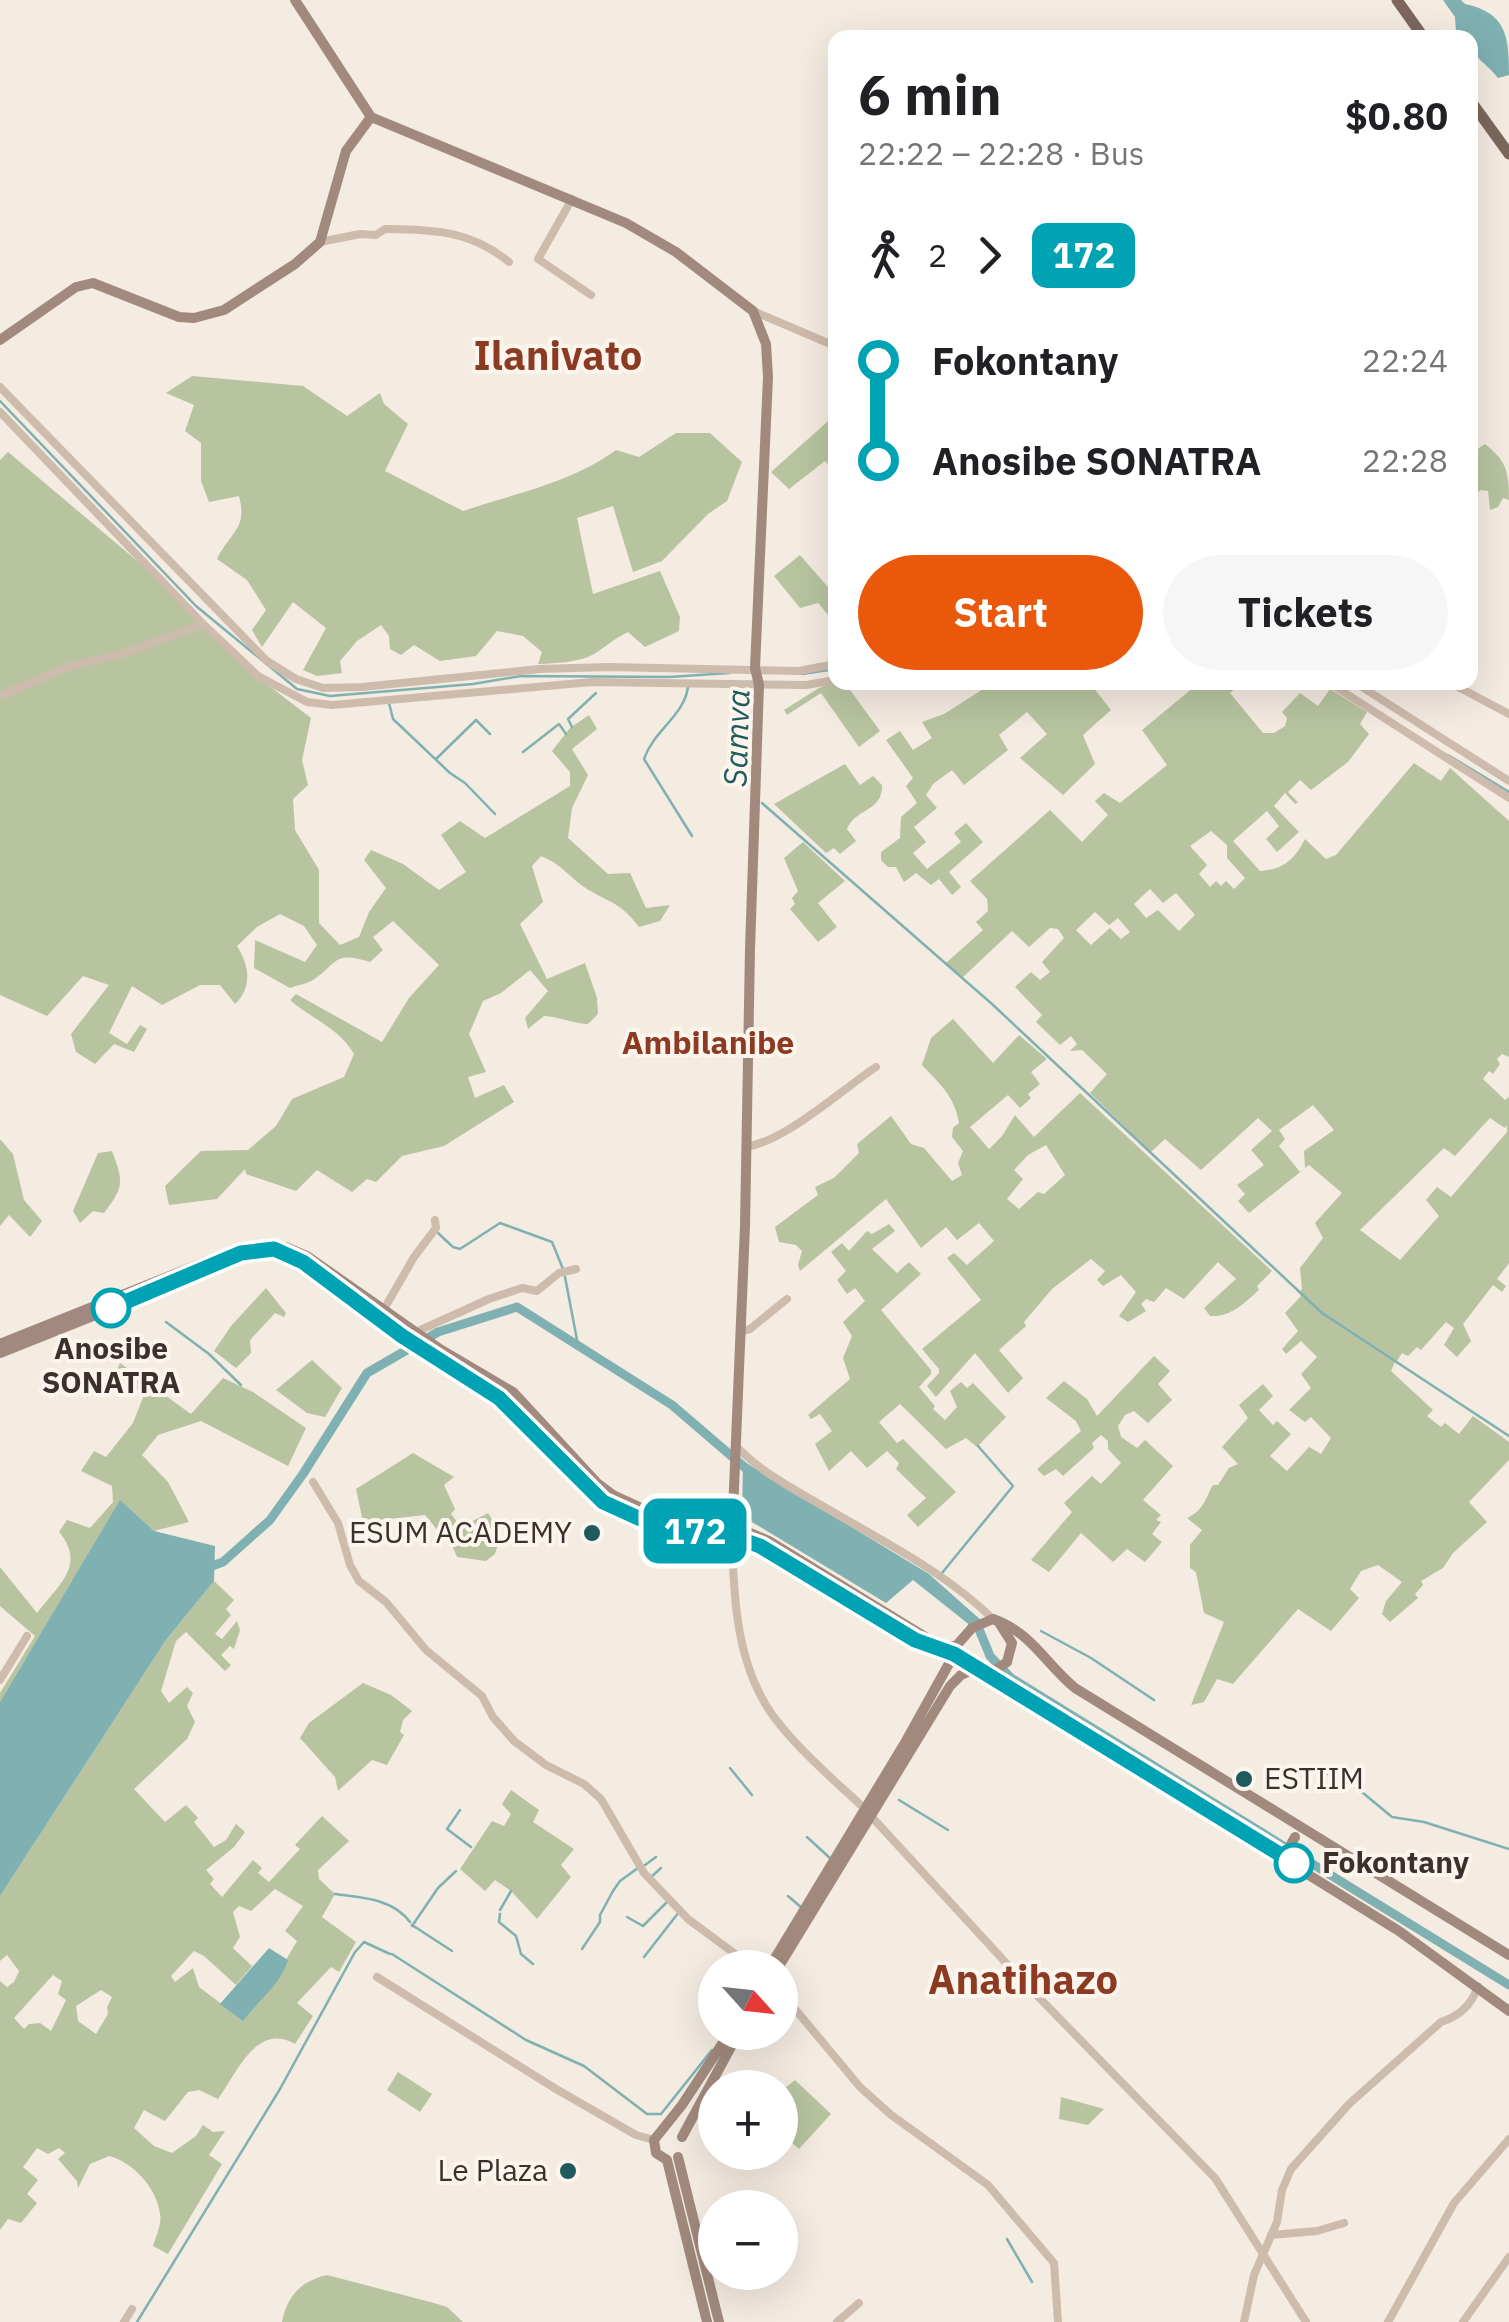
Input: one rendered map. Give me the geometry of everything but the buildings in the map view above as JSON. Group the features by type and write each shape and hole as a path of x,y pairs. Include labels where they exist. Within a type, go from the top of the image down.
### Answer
{"main road":[{"path":"1397,0 1418,30"},
{"path":"1478,111 1509,154"}],"street":[{"path":"295,0 371,116 626,223 676,252 753,311 828,343"},
{"path":"320,242 346,151 371,116"},
{"path":"572,199 538,259 590,294"},
{"path":"0,340 76,286 93,282 179,317 194,318 224,310 295,264 320,242 360,234 376,236 385,229 460,234 489,246 509,262"},
{"path":"753,311 766,344 768,377 754,668 760,685 738,1454 732,1531 737,1627 754,1684 778,1722 1215,2178 1306,2322"},
{"path":"0,387 267,661 296,680 323,688 362,687 540,669 799,671 828,665"},
{"path":"0,412 258,676 307,702 332,705 592,682 806,685 828,681"},
{"path":"0,696 70,666 125,653 204,624"},
{"path":"1340,690 1509,798"},
{"path":"1367,690 1509,780"},
{"path":"1464,690 1509,714"},
{"path":"746,1146 760,1144 782,1132 876,1067"},
{"path":"383,1311 436,1228 435,1220"},
{"path":"0,1344 240,1248 278,1244 307,1256 414,1335 422,1349 499,1398 603,1502 666,1527 732,1531 915,1640 954,1654 986,1676 1007,1662 1012,1644 995,1620"},
{"path":"0,1353 241,1253 274,1249 303,1262 414,1335 513,1392 613,1495 668,1517 770,1541 940,1646 956,1646 969,1630 995,1620 1025,1635 1075,1688 1509,1955"},
{"path":"414,1335 489,1299 522,1288 537,1290 569,1271"},
{"path":"742,1332 787,1300"},
{"path":"738,1454 901,1552 962,1593 996,1623 995,1620"},
{"path":"312,1482 338,1523 350,1565 359,1581 386,1602 426,1650 482,1696 493,1717 514,1741 602,1799 644,1874 688,1919 730,1950"},
{"path":"788,1950 969,1630"},
{"path":"0,1680 27,1636"},
{"path":"780,1950 950,1686 975,1669"},
{"path":"975,1669 1400,1931 1509,2010"},
{"path":"1279,1855 1295,1836 1292,1823"},
{"path":"376,1977 636,2135 676,2131 682,2136"},
{"path":"1244,2322 1250,2285 1276,2222 1282,2190 1300,2158 1349,2104 1441,2022 1455,2018 1474,2000 1478,1986"},
{"path":"798,2013 860,2087 894,2117 988,2184 1045,2250 1054,2262 1058,2322"},
{"path":"672,2158 656,2153 658,2135 717,2050"},
{"path":"672,2158 684,2148 682,2136 730,2050"},
{"path":"1388,2322 1454,2203 1509,2139"},
{"path":"672,2158 707,2322"},
{"path":"672,2158 719,2322"},
{"path":"1271,2235 1317,2231 1344,2223"},
{"path":"1463,2322 1509,2257"},
{"path":"837,2322 859,2303"},
{"path":"124,2322 132,2309"}],"green space":[{"path":"192,376 303,386 347,416 380,393 384,404 408,424 385,471 463,511 562,479 616,450 639,457 676,433 710,433 742,462 727,501 708,514 662,561 633,572 613,506 577,518 593,594 660,571 680,617 679,631 645,647 628,632 588,657 538,664 542,652 523,636 497,631 476,656 440,661 414,645 401,655 390,649 389,636 381,625 357,641 340,661 342,673 317,676 303,670 326,628 293,602 262,647 252,630 266,610 247,580 217,559 239,523 241,507 239,496 209,502 201,481 201,443 185,431 194,405 166,393"},
{"path":"828,421 828,464 825,461 789,489 771,472"},
{"path":"1485,444 1498,456 1508,482 1509,500 1503,498 1498,507 1490,510 1488,491 1478,492 1478,449"},
{"path":"8,452 142,565 242,665 311,718 302,760 308,785 293,799 295,830 319,870 319,923 340,945 359,937 369,912 386,888 364,860 371,850 403,864 439,890 466,872 441,835 460,821 485,838 570,786 570,772 552,751 570,728 589,715 597,729 572,749 588,775 572,808 568,838 608,874 630,873 646,908 670,905 660,921 639,927 621,908 587,889 548,859 541,856 532,866 543,902 520,924 547,979 585,963 598,1014 588,1024 544,1016 528,1029 525,1018 548,991 530,970 501,993 483,1001 469,1034 486,1072 468,1077 475,1098 504,1085 514,1102 444,1146 402,1156 376,1182 367,1179 352,1192 317,1170 296,1191 246,1174 245,1169 217,1199 169,1205 165,1186 201,1151 248,1150 276,1126 292,1099 344,1077 354,1054 333,1031 290,1000 296,994 382,1042 409,998 439,965 393,921 373,937 383,950 370,962 342,958 313,980 290,988 254,968 255,940 305,962 317,945 304,926 280,914 257,927 237,946 247,983 235,1004 220,985 200,985 162,1005 132,986 109,1033 127,1044 140,1025 147,1029 134,1052 114,1044 95,1064 76,1052 71,1034 109,985 83,976 47,1016 0,995 0,460"},
{"path":"800,555 828,587 828,615 818,603 800,608 774,576"},
{"path":"828,685 828,690 850,690 880,731 859,747 821,693 787,715 784,710"},
{"path":"982,690 1095,690 1111,710 1083,735 1095,764 1063,795 1020,758 1047,734 1027,712 999,735 1008,750 964,785 952,770 933,784 926,795 937,808 914,827 926,842 913,853 927,869 961,842 954,833 966,823 983,842 949,872 961,887 952,895 939,879 931,885 916,873 904,882 896,867 888,867 881,860 881,852 900,838 901,817 917,803 906,786 913,778 886,740 900,731 913,750 932,738 922,722 944,714"},
{"path":"1190,690 1234,690 1230,693 1263,733 1274,733 1285,726 1287,718 1282,712 1300,693 1318,706 1332,690 1367,712 1360,724 1369,734 1348,762 1311,790 1300,780 1288,792 1298,802 1295,804 1285,793 1274,806 1299,832 1277,852 1266,839 1279,826 1267,811 1233,841 1260,871 1287,862 1305,839 1326,859 1336,855 1414,763 1441,781 1450,768 1509,821 1509,1057 1502,1054 1493,1074 1489,1071 1483,1079 1505,1100 1509,1097 1509,1263 1497,1279 1506,1286 1502,1292 1493,1285 1463,1324 1471,1341 1457,1357 1444,1345 1454,1328 1446,1322 1421,1350 1417,1347 1408,1356 1402,1353 1397,1361 1378,1351 1395,1362 1391,1371 1433,1410 1427,1416 1441,1427 1445,1423 1459,1434 1473,1416 1509,1442 1509,1460 1469,1502 1487,1522 1453,1553 1443,1568 1421,1581 1423,1585 1415,1594 1418,1598 1390,1622 1382,1614 1386,1601 1402,1582 1378,1565 1361,1571 1350,1589 1359,1598 1331,1631 1298,1609 1233,1684 1217,1679 1204,1702 1191,1705 1224,1622 1204,1613 1196,1572 1190,1568 1190,1545 1202,1530 1187,1518 1201,1508 1213,1485 1218,1485 1229,1468 1238,1464 1222,1447 1248,1418 1239,1405 1263,1384 1273,1396 1259,1410 1273,1425 1277,1421 1291,1434 1270,1456 1287,1471 1309,1447 1321,1454 1331,1438 1311,1417 1305,1422 1289,1410 1311,1388 1301,1374 1317,1357 1301,1341 1286,1354 1282,1349 1298,1331 1285,1313 1301,1296 1300,1268 1323,1238 1315,1223 1342,1193 1309,1165 1249,1213 1238,1201 1245,1194 1237,1185 1264,1165 1251,1150 1272,1131 1258,1118 1201,1170 1165,1139 1151,1152 1090,1093 1107,1074 1082,1050 1070,1051 1077,1044 1071,1036 1060,1045 1036,1022 1042,1015 1015,987 1031,972 1040,980 1050,972 1042,962 1064,938 1058,929 1050,928 1029,947 1012,931 963,977 946,963 983,930 976,922 988,911 987,899 970,881 1050,810 1082,842 1108,815 1095,801 1104,793 1120,803 1167,765 1142,730","holes":["1211,831 1227,845 1227,858 1245,878 1234,889 1226,881 1221,886 1216,881 1210,887 1199,874 1207,865 1190,846","1150,889 1163,903 1176,893 1195,915 1179,931 1158,910 1146,918 1134,904","1095,912 1109,925 1118,918 1130,932 1121,939 1110,928 1091,945 1076,930","1313,1105 1334,1130 1304,1151 1305,1168 1300,1172 1279,1146 1285,1139 1279,1130","1490,1118 1505,1128 1507,1125 1507,1132 1451,1197 1437,1187 1426,1200 1439,1216 1400,1260 1360,1230 1444,1148 1455,1156"]},
{"path":"845,764 860,785 873,776 882,785 881,794 847,829 856,841 840,854 834,848 826,853 774,804"},
{"path":"803,842 845,881 818,903 837,927 818,942 790,909 798,891 784,858"},
{"path":"953,1019 993,1063 1019,1035 1047,1059 1031,1072 1040,1084 1020,1108 1008,1095 970,1127 989,1149 1015,1115 1034,1137 1080,1093 1272,1271 1257,1286 1259,1290 1231,1312 1210,1316 1204,1308 1236,1279 1218,1262 1184,1299 1166,1288 1154,1302 1146,1299 1141,1304 1146,1311 1128,1322 1119,1316 1136,1292 1121,1275 1103,1286 1097,1280 1105,1271 1091,1259 1052,1289 1024,1322 1026,1326 999,1350 1023,1378 1008,1393 975,1353 936,1397 927,1386 939,1369 922,1349 981,1300 947,1258 954,1253 967,1265 994,1241 979,1223 957,1240 946,1227 921,1248 886,1199 800,1271 802,1251 796,1245 779,1242 775,1227 818,1195 815,1187 834,1178 859,1153 857,1144 891,1116 911,1144 924,1148 952,1181 962,1175 958,1163 963,1151 952,1137 953,1128 959,1123 954,1106 922,1065 931,1038","holes":["1046,1145 1065,1175 1019,1209 1007,1199 1023,1179 1014,1170 1028,1155"]},
{"path":"0,1139 13,1154 24,1200 42,1221 30,1237 9,1215 0,1226"},
{"path":"112,1151 120,1177 116,1196 104,1213 93,1211 80,1223 73,1211 98,1153"},
{"path":"889,1224 895,1231 872,1249 897,1273 909,1262 921,1274 881,1310 931,1370 919,1387 945,1420 957,1407 950,1391 961,1382 967,1388 973,1383 1006,1417 977,1447 966,1438 946,1449 900,1404 879,1422 897,1443 903,1439 956,1492 918,1527 907,1515 926,1498 896,1469 899,1463 887,1451 867,1468 851,1451 829,1471 815,1444 832,1431 820,1414 811,1419 808,1415 850,1379 843,1358 852,1336 843,1322 865,1301 855,1288 847,1294 837,1280 846,1271 831,1252 842,1243 849,1251 867,1231 872,1234"},
{"path":"266,1288 286,1313 284,1317 275,1313 250,1340 251,1353 236,1368 214,1351"},
{"path":"1154,1356 1170,1371 1158,1384 1172,1400 1148,1423 1134,1411 1125,1415 1118,1426 1121,1437 1137,1448 1145,1440 1173,1466 1143,1500 1161,1515 1152,1534 1162,1542 1145,1562 1127,1549 1113,1562 1081,1533 1049,1572 1031,1560 1072,1512 1064,1503 1092,1476 1101,1484 1121,1463 1101,1435 1092,1443 1094,1448 1063,1476 1056,1469 1044,1476 1037,1469 1081,1431 1076,1421 1046,1398 1064,1381 1087,1399 1097,1416"},
{"path":"312,1360 342,1388 325,1417 307,1413 276,1390"},
{"path":"120,1363 191,1414 223,1378 253,1392 306,1428 288,1466 201,1421 158,1435 142,1455 168,1482 189,1522 154,1531 120,1501 0,1702 0,1693 35,1636 0,1606 0,1567 37,1613 61,1584 70,1565 67,1544 59,1532 67,1520 90,1528 113,1502 112,1486 81,1471 94,1451 106,1457 133,1423 144,1395 115,1374"},
{"path":"413,1453 454,1477 444,1485 455,1509 451,1514 461,1527 488,1513 501,1534 495,1554 486,1561 457,1557 449,1538 443,1537 425,1515 363,1522 356,1489"},
{"path":"214,1581 234,1600 226,1609 231,1615 215,1634 222,1639 237,1621 240,1630 234,1649 230,1646 221,1655 231,1665 225,1671 186,1632 176,1641 161,1691 169,1703 187,1687 193,1693 187,1706 195,1722 187,1739 134,1789 165,1822 186,1805 214,1847 226,1840 236,1824 245,1832 234,1847 206,1870 214,1879 210,1884 222,1897 253,1860 262,1868 258,1873 269,1882 300,1849 295,1845 322,1816 349,1841 318,1870 319,1879 335,1894 322,1917 356,1942 339,1972 331,1967 297,2003 313,2016 295,2044 270,2039 259,2044 241,2063 218,2099 199,2090 188,2092 165,2121 144,2110 134,2128 154,2146 172,2153 196,2136 203,2125 213,2132 225,2131 209,2155 222,2164 168,2254 153,2246 160,2222 158,2204 135,2170 109,2156 90,2164 78,2188 77,2181 58,2159 65,2153 59,2148 48,2154 37,2148 23,2167 38,2180 27,2194 37,2203 21,2223 8,2219 0,2230 0,1981 7,1987 19,1971 7,1955 0,1961 0,1896 166,1640","holes":["275,1889 303,1906 285,1931 297,1941 268,1991 243,2020 199,1987 193,1968 175,1982 171,1976 194,1951 236,1985 252,1966 233,1948 240,1937 233,1912 239,1906 251,1911","53,1975 62,1981 58,1994 66,2000 51,2031 40,2023 24,2029 14,2018","101,1990 112,1997 108,2014 96,2034 78,2021 76,2006"]},
{"path":"363,1683 391,1695 412,1711 403,1720 400,1732 404,1735 387,1765 372,1760 338,1791 335,1777 300,1738 309,1723"},
{"path":"511,1790 539,1810 533,1822 574,1849 561,1865 571,1877 537,1919 495,1880 485,1891 460,1869 492,1821 504,1826 511,1814 502,1804"},
{"path":"398,2072 432,2094 420,2112 387,2090"},
{"path":"798,2083 831,2114 798,2148"},
{"path":"1061,2097 1104,2109 1088,2125 1059,2119"},
{"path":"327,2275 447,2307 463,2322 282,2322 297,2291"}],"water":[{"path":"1443,0 1461,0 1497,20 1506,38 1509,75 1498,78 1478,57 1478,30 1456,30 1455,17"},
{"path":"743,1461 929,1574 983,1622 971,1626 913,1580 886,1603 742,1516"},
{"path":"120,1500 154,1531 215,1546 214,1581 166,1640 0,1896 0,1702"},
{"path":"269,1948 288,1960 285,1969 243,2021 220,2004"}],"waterway":[{"name":"Samva","path":"0,401 196,606 297,689 330,696 521,676 669,677 729,673"},
{"path":"802,674 828,670"},
{"path":"688,687 681,706 644,759 692,836"},
{"path":"572,727 568,719 596,693"},
{"path":"389,703 393,719 495,814"},
{"path":"436,759 476,720 490,734"},
{"path":"523,752 559,724 566,734"},
{"path":"1448,755 1509,792"},
{"path":"762,803 992,1004 1322,1313 1509,1436"},
{"path":"438,1233 460,1249 500,1223 552,1242 563,1269"},
{"path":"565,1277 578,1345"},
{"path":"207,1573 270,1520 367,1373 438,1332 517,1307 672,1405 749,1471"},
{"path":"166,1322 209,1354 241,1385"},
{"path":"942,1573 1013,1486 978,1446"},
{"path":"976,1622 990,1656 1011,1678 1509,1985"},
{"path":"1041,1631 1091,1658 1154,1700"},
{"path":"730,1768 752,1795"},
{"path":"1313,1768 1351,1783 1392,1817 1424,1822 1509,1849"},
{"path":"899,1800 948,1830"},
{"path":"460,1810 447,1829 471,1847"},
{"path":"807,1837 831,1859"},
{"path":"645,1865 656,1857"},
{"path":"582,1949 600,1922 613,1891 638,1868"},
{"path":"651,1877 661,1868"},
{"path":"412,1926 438,1888 456,1871"},
{"path":"500,1910 511,1891"},
{"path":"335,1894 385,1904 410,1922"},
{"path":"788,1896 802,1908"},
{"path":"627,1917 643,1926 668,1901"},
{"path":"644,1957 679,1912"},
{"path":"500,1914 499,1922 516,1936 521,1954 533,1964"},
{"path":"412,1925 452,1951"},
{"path":"137,2322 280,2089 355,1952 364,1942 390,1954"},
{"path":"392,1954 526,2040 584,2066 647,2114 661,2114 712,2050"},
{"path":"1007,2239 1032,2282"}],"bus line":[{"name":"172","path":"111,1308 241,1253 274,1249 303,1262 402,1336 499,1398 603,1502 666,1527 732,1536 760,1546 915,1640 954,1654 1294,1863"}],"place":[{"name":"Anosibe SONATRA","path":"111,1308"},
{"name":"ESUM ACADEMY","path":"592,1533"},
{"name":"ESTIIM","path":"1244,1779"},
{"name":"Fokontany","path":"1294,1863"},
{"name":"Le Plaza","path":"568,2171"}],"district":[{"name":"Ilanivato","path":"558,356"},
{"name":"Ambilanibe","path":"708,1043"},
{"name":"Anatihazo","path":"1023,1980"}]}
